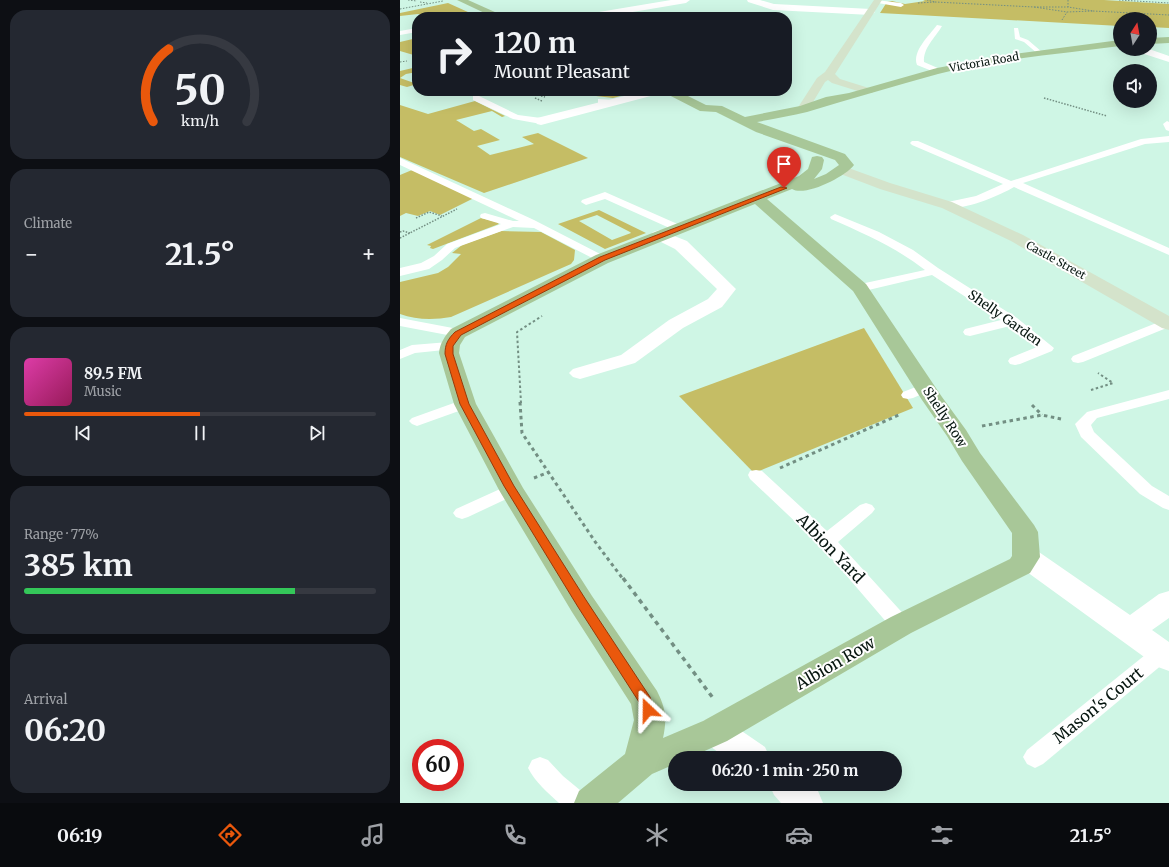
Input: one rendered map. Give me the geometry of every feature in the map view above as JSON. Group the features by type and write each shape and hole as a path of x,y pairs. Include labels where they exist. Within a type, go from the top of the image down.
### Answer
{"main road":[{"path":"461,0 489,12"},
{"path":"803,109 821,80 829,74 878,0"},
{"path":"1157,41 1169,40"},
{"name":"Victoria Road","path":"744,127 830,100 851,96 937,71 1040,53 1113,44"},
{"path":"829,74 836,81 868,91"},
{"path":"818,85 851,96"},
{"path":"679,96 704,108 718,110 758,137 816,160 841,163"},
{"name":"Victoria Road","path":"761,129 781,125 840,103 851,96"},
{"path":"704,108 702,113 729,126 761,129 841,163"},
{"path":"640,763 650,720 646,701 582,604 511,490 465,404 449,354 453,340 602,259 765,195 812,174 816,167 816,160"},
{"path":"765,195 816,183 841,163"},
{"name":"Castle Street","path":"841,163 911,194 943,204 1017,238 1168,323"},
{"name":"Shelly Row","path":"765,195 860,288 958,435 970,456 1025,532 1026,557"},
{"name":"Albion Row","path":"592,803 640,763 723,726 901,625 1020,566 1026,557"}],"street":[{"path":"619,12 686,0"},
{"path":"751,0 771,9 871,12"},
{"path":"771,9 781,0"},
{"path":"610,5 628,12"},
{"path":"1157,55 1169,59"},
{"path":"541,121 584,108 638,96"},
{"path":"580,373 628,358 676,324 715,303 727,289 668,232"},
{"path":"1026,557 1165,655"},
{"path":"1130,631 1169,602"},
{"path":"723,726 746,751"},
{"path":"793,791 805,803"}],"lane":[{"path":"878,0 901,5"},
{"path":"931,26 922,46 920,63 937,71"},
{"path":"922,46 930,40 939,26"},
{"path":"1016,29 1017,38 1026,41 1040,53"},
{"path":"400,33 412,31"},
{"path":"476,98 516,117 541,121"},
{"path":"600,101 615,102"},
{"path":"516,127 541,121"},
{"path":"943,204 970,202 999,192 1013,184 1144,141 1169,139"},
{"path":"915,144 1013,184 1169,252"},
{"path":"403,164 536,225 602,259"},
{"path":"586,202 606,195 668,232"},
{"path":"485,216 512,224 536,225"},
{"name":"Shelly Garden","path":"835,217 875,234 909,252 934,271 1012,321 1047,348 1015,361"},
{"path":"400,272 425,266 438,258 451,246 512,224"},
{"path":"860,288 934,271"},
{"path":"970,332 1012,321"},
{"path":"401,322 453,340"},
{"path":"1078,358 1168,323"},
{"path":"400,355 412,349 453,340"},
{"path":"908,395 930,394"},
{"path":"1169,394 1092,415 1083,424 1087,434 1146,490 1169,504"},
{"path":"417,421 465,404"},
{"name":"Albion Yard","path":"756,475 827,541 901,625"},
{"path":"462,513 511,490"},
{"path":"827,541 866,509"},
{"name":"Mason's Court","path":"1035,757 1165,655"},
{"path":"540,768 555,784 577,803"}],"path":[{"path":"408,0 425,4"},
{"path":"400,9 446,0"},
{"path":"1068,0 1068,6"},
{"path":"1119,0 1169,3"},
{"path":"420,2 438,2"},
{"path":"935,2 1034,7 1068,6 1093,11"},
{"path":"1034,7 1067,12 1093,11 1169,15"},
{"path":"1062,20 1067,12"},
{"path":"400,62 407,60"},
{"path":"1044,98 1107,116"},
{"path":"416,218 430,212 443,216 458,211"},
{"path":"400,238 435,221"},
{"path":"400,232 403,230 410,233"},
{"path":"543,315 517,332 522,433 596,543 723,726"},
{"path":"1078,358 1113,383 1091,390"},
{"path":"777,469 930,394"},
{"path":"1032,405 1042,415"},
{"path":"982,426 1042,415 1083,424"}],"shaded area":[{"path":"923,0 1104,0 1169,4 1169,28 1157,27 1157,12 1113,12 1113,26 880,13 887,2 892,1 905,4 925,1"},
{"path":"448,3 468,12 412,12 412,15 400,16 400,13"},
{"path":"412,39 412,55 400,51 400,42"},
{"path":"412,68 412,73 406,74 400,78 400,71"},
{"path":"400,78 412,82 412,86 407,87 400,85"},
{"path":"596,96 621,96 613,98"},
{"path":"475,101 505,116 502,117 492,111 456,120 474,131 481,129 500,140 477,146 490,155 534,144 522,137 538,133 588,158 484,193 400,157 400,105 428,114"},
{"path":"412,170 474,198 440,215 430,211 418,216 406,213 400,216 400,175"},
{"path":"599,210 646,233 605,249 558,224","holes":["597,215 631,233 612,240 579,221"]},
{"path":"481,218 497,222 499,224 433,249 430,248 431,246 427,245"},
{"path":"501,231 541,232 575,250 574,260 571,264 451,317 425,319 400,314 400,282 438,273 448,267 461,254 452,253 462,245"},
{"path":"864,328 913,408 754,473 679,396"}],"route":[{"path":"648,710 646,701 582,604 509,486 465,404 449,354 449,346 458,333 602,259 659,235 784,188"}]}
